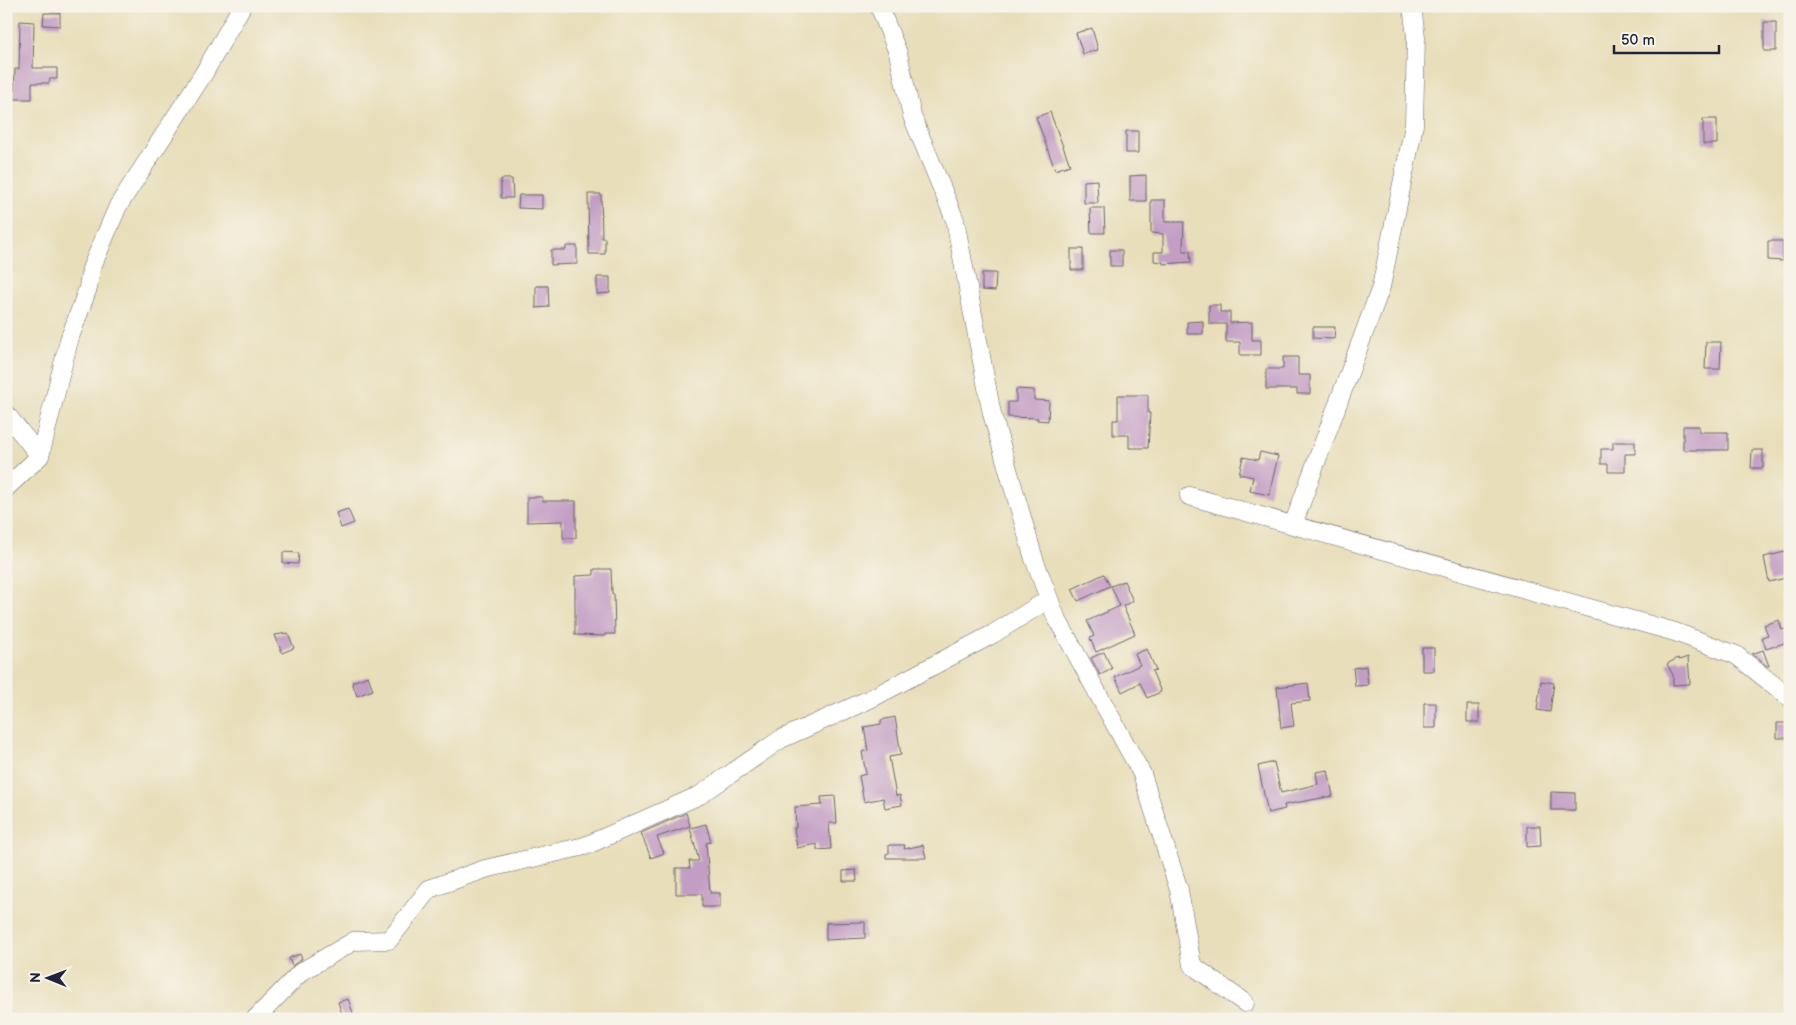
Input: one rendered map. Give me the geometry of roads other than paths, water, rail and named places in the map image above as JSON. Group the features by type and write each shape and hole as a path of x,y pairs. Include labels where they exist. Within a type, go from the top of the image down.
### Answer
{"street":[{"path":"6,488 40,456 70,340 88,288 91,269 118,206 204,73 242,6"},
{"path":"879,6 898,53 912,116 955,220 992,414 1034,559 1061,626 1142,774 1179,890 1192,965 1245,1003"},
{"path":"1292,525 1381,287 1414,125 1416,37 1412,6"},
{"path":"6,414 40,456"},
{"path":"1189,496 1675,632 1736,655 1790,698"},
{"path":"256,1019 301,972 324,958 354,941 389,940 428,890 486,869 585,846 700,795 781,739 870,698 993,634 1049,599"}]}
